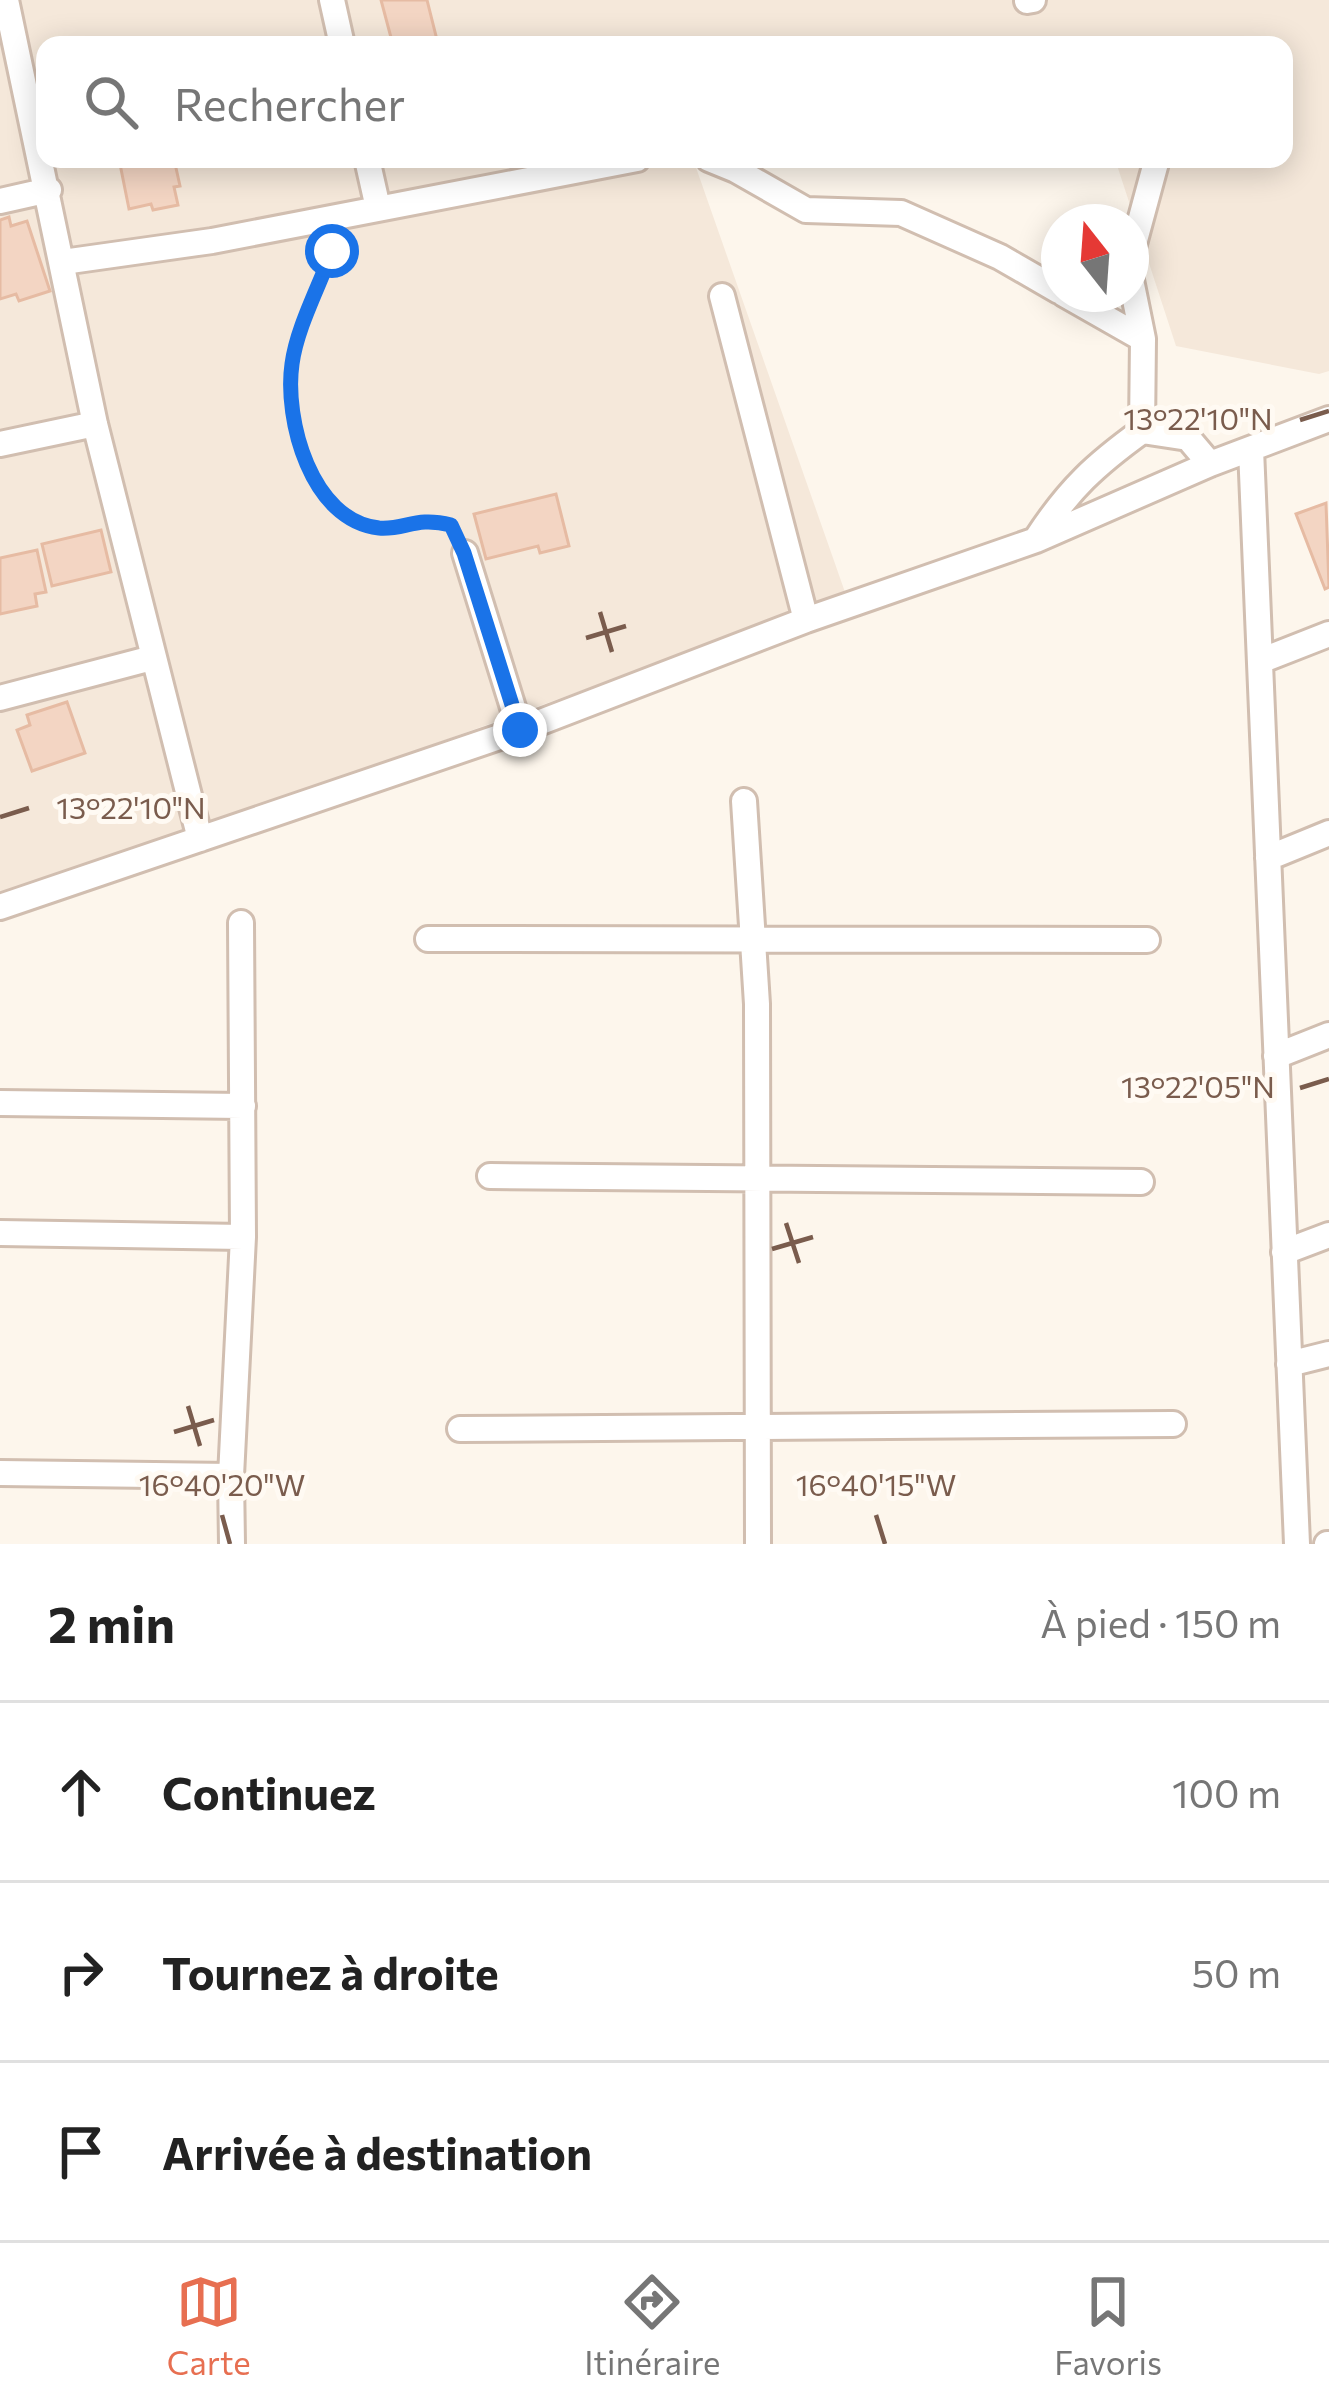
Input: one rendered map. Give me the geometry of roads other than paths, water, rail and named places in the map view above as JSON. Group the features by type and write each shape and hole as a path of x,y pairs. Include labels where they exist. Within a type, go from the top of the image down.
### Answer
{"street":[{"path":"6,0 36,133"},
{"path":"332,0 340,36"},
{"path":"44,168 95,424 200,838"},
{"path":"369,168 378,208"},
{"path":"63,262 212,241 589,168"},
{"path":"731,168 806,210 901,213 1041,280"},
{"path":"1145,204 1155,168"},
{"path":"0,201 49,190"},
{"path":"722,296 806,620"},
{"path":"1096,312 1143,339"},
{"path":"1138,312 1143,339 1142,431"},
{"path":"0,907 520,730 806,620 1036,540 1210,464 1329,419"},
{"path":"0,444 95,424"},
{"path":"1036,540 1064,496 1100,461 1142,431 1188,438 1210,464"},
{"path":"1251,449 1297,1544"},
{"path":"464,553 520,730"},
{"path":"1260,661 1329,634"},
{"path":"0,698 152,658"},
{"path":"744,801 757,1004 758,1544"},
{"path":"1268,858 1329,833"},
{"path":"232,1544 243,1237 242,923"},
{"path":"428,938 1147,940"},
{"path":"1276,1056 1329,1035"},
{"path":"0,1103 243,1106"},
{"path":"490,1175 1142,1182"},
{"path":"0,1233 243,1237"},
{"path":"1284,1252 1329,1235"},
{"path":"1289,1364 1329,1354"},
{"path":"460,1429 1173,1424"},
{"path":"0,1473 231,1476"}]}
